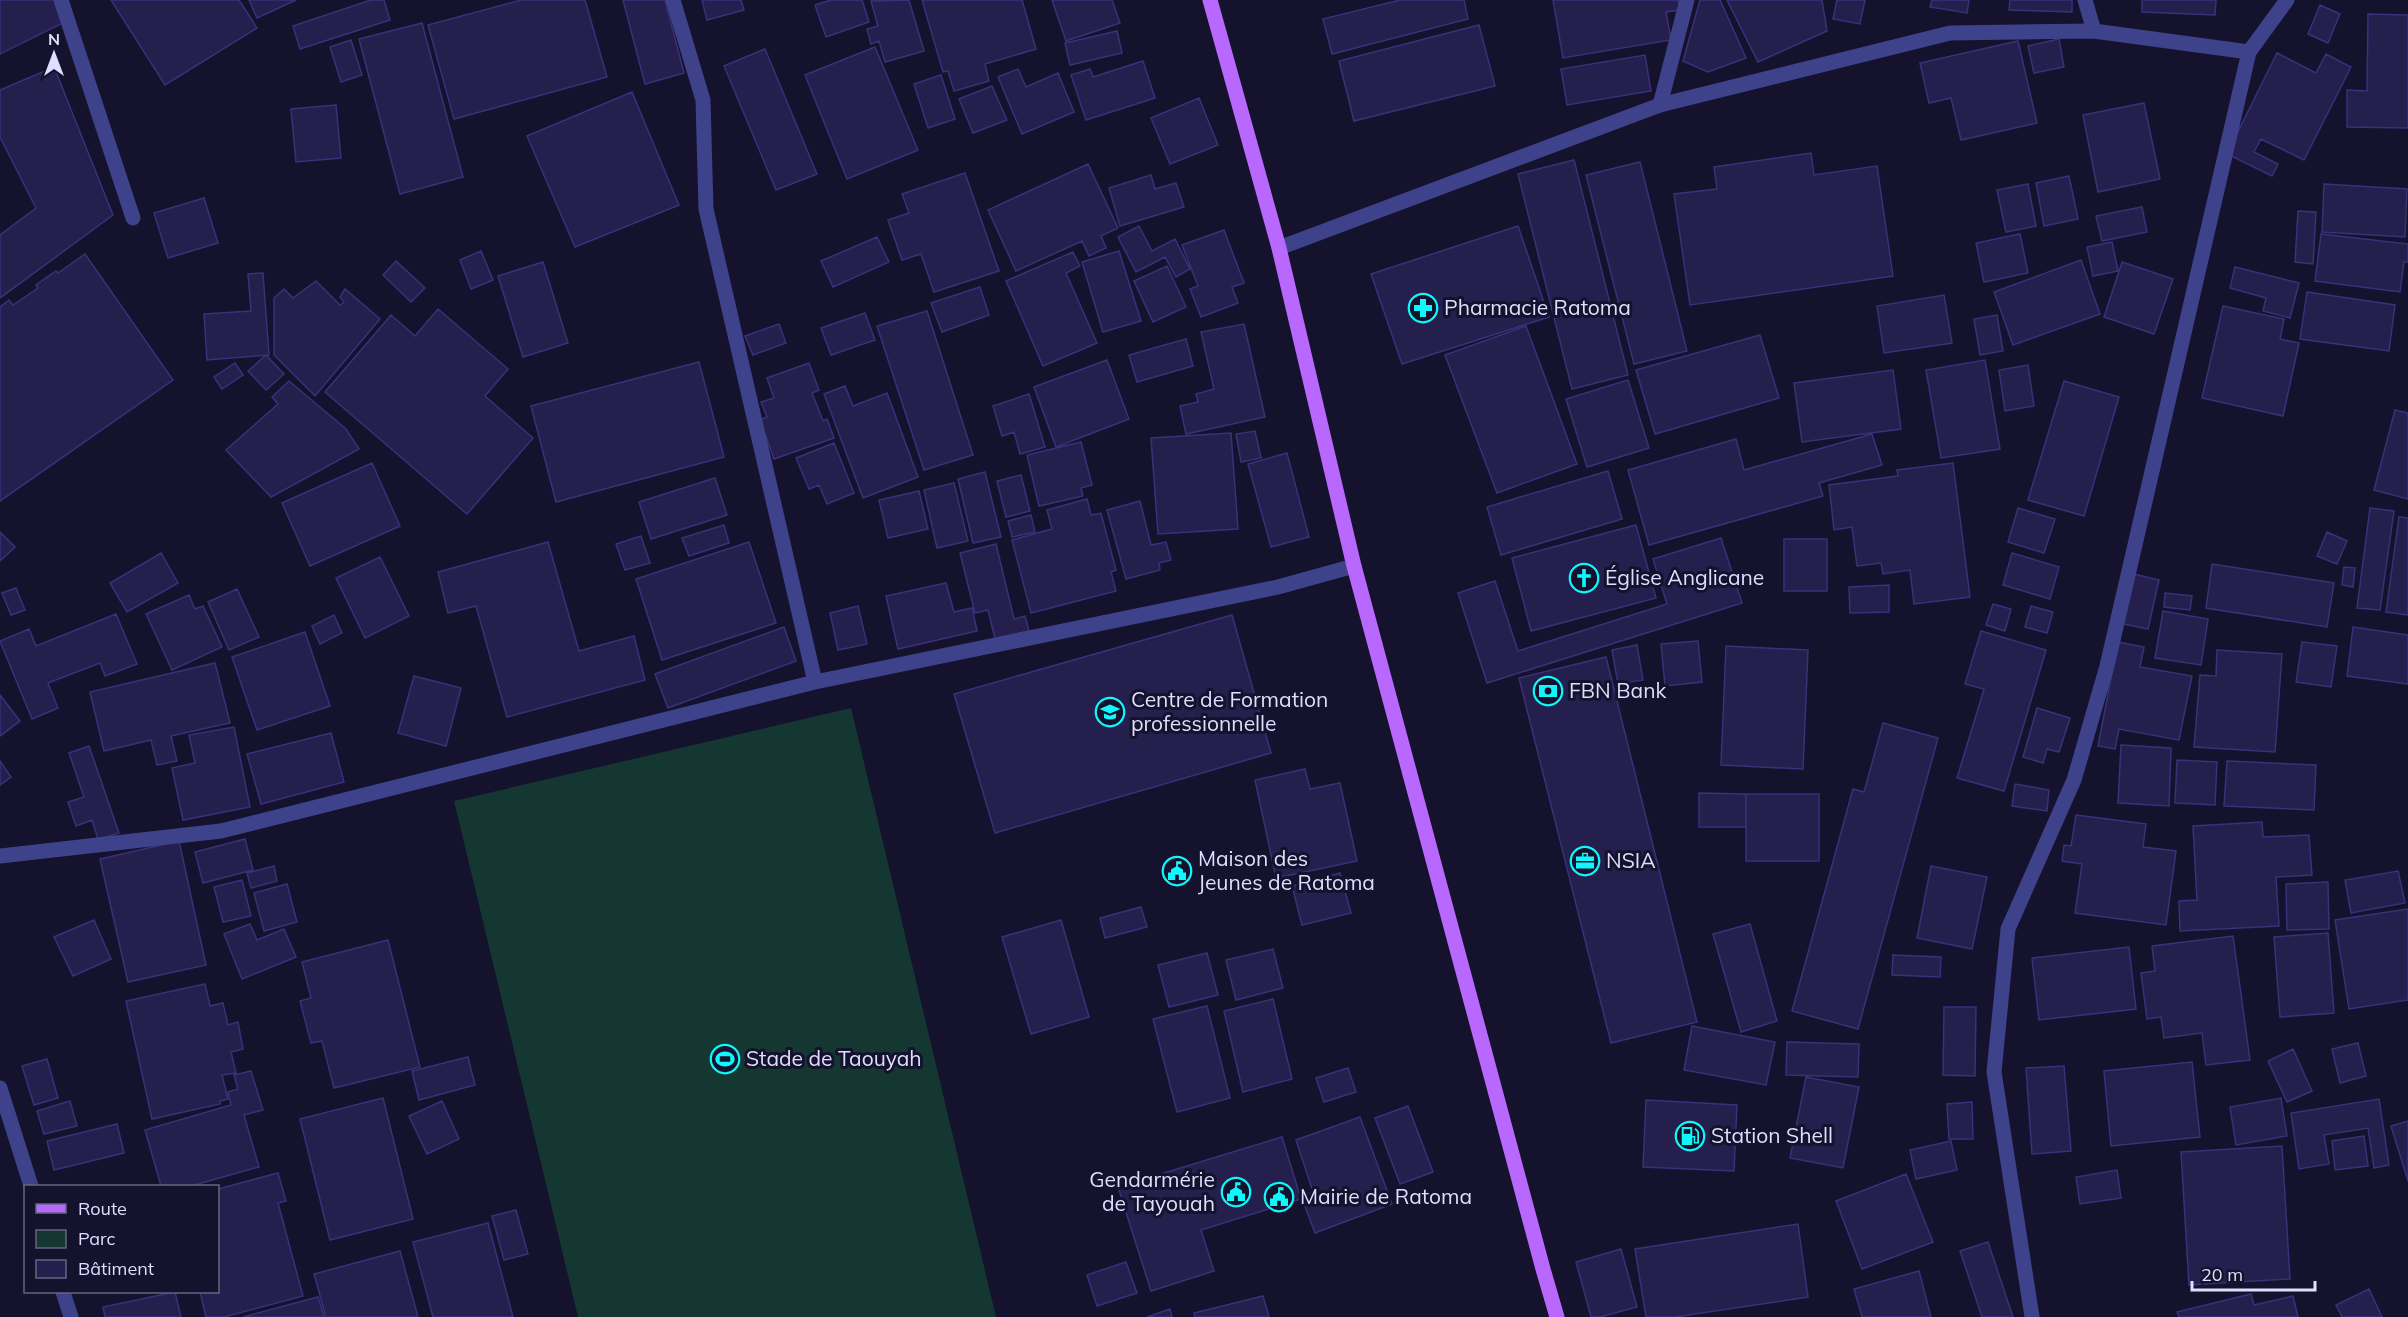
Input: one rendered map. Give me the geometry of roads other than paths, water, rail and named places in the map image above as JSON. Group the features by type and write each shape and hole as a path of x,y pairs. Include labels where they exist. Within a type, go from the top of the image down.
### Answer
{"main road":[{"path":"1210,0 1279,248 1354,566 1557,1317"}],"street":[{"path":"61,0 133,218"},
{"path":"673,0 703,100 706,209 815,682"},
{"path":"1660,105 1687,0"},
{"path":"2085,0 2094,31"},
{"path":"2032,1317 1994,1072 2008,929 2073,780 2107,666 2249,52 2287,0"},
{"path":"1279,248 1660,105 1950,33 2094,31 2249,52"},
{"path":"0,856 221,831 815,682 1278,587 1354,566"},
{"path":"0,1088 31,1185"},
{"path":"63,1293 71,1317"}],"place":[{"name":"Pharmacie Ratoma","path":"1423,308"},
{"name":"Église Anglicane","path":"1584,578"},
{"name":"FBN Bank","path":"1548,691"},
{"name":"Centre de Formation professionnelle","path":"1110,712"},
{"name":"NSIA","path":"1585,861"},
{"name":"Maison des Jeunes de Ratoma","path":"1177,871"},
{"name":"Stade de Taouyah","path":"725,1059"},
{"name":"Station Shell","path":"1690,1136"},
{"name":"Gendarmérie de Tayouah","path":"1236,1192"},
{"name":"Mairie de Ratoma","path":"1279,1197"}]}
